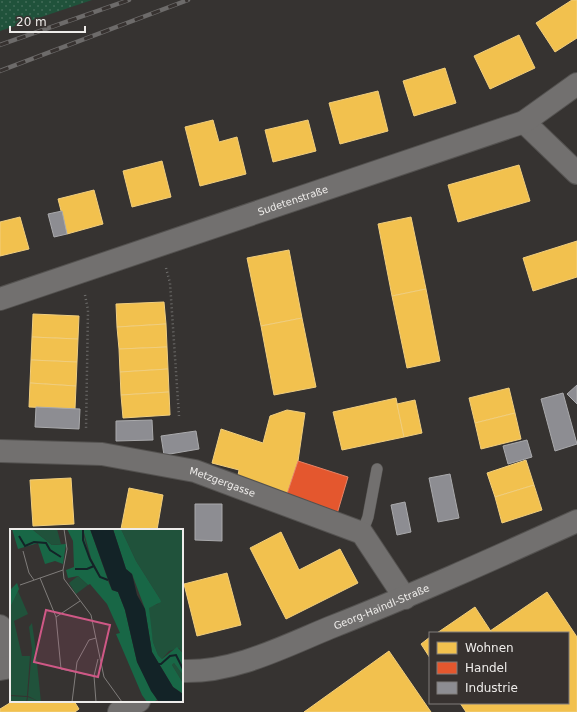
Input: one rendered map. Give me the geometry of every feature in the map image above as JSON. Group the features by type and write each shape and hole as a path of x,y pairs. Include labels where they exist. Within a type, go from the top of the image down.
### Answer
{"street":[{"name":"Sudetenstraße","path":"0,299 524,122 577,84"},
{"path":"524,122 577,173"},
{"name":"Metzgergasse","path":"0,451 102,454 195,471 362,533"},
{"name":"Georg-Haindl-Straße","path":"187,673 257,658 405,598 577,521"},
{"path":"362,533 405,598"},
{"path":"0,626 5,668"},
{"path":"119,712 137,702"}],"lane":[{"path":"362,533 368,517 377,469"}],"path":[{"path":"160,246 170,283 179,416"},
{"path":"80,271 88,310 85,454"}],"green space":[{"path":"0,0 92,0 0,31"}],"building: Wohnen":[{"path":"572,0 577,0 577,38 555,52 536,23"},
{"path":"519,35 535,68 490,89 474,56"},
{"path":"445,68 456,103 414,116 403,81"},
{"path":"378,91 388,131 340,144 329,103"},
{"path":"213,120 219,142 237,137 246,174 200,186 185,127"},
{"path":"308,120 316,151 273,162 265,130"},
{"path":"162,161 171,197 132,207 123,171"},
{"path":"519,165 530,201 458,222 448,185"},
{"path":"94,190 103,224 67,234 58,199"},
{"path":"20,217 29,249 0,256 0,222"},
{"path":"411,217 426,289 392,296 378,224"},
{"path":"577,241 577,277 533,291 523,258"},
{"path":"289,250 302,318 261,326 247,258"},
{"path":"426,289 440,361 407,368 392,296"},
{"path":"164,302 166,324 117,327 116,304"},
{"path":"33,314 79,316 78,339 32,337"},
{"path":"302,318 316,387 274,395 261,326"},
{"path":"166,324 167,347 119,349 117,327"},
{"path":"32,337 78,339 77,362 31,360"},
{"path":"167,347 168,369 120,372 119,349"},
{"path":"31,360 77,362 76,386 30,383"},
{"path":"168,369 169,392 121,395 120,372"},
{"path":"30,383 76,386 75,409 29,407"},
{"path":"509,388 515,413 475,423 469,398"},
{"path":"169,392 170,415 123,418 121,395"},
{"path":"396,398 404,437 342,450 333,412"},
{"path":"415,400 422,433 404,437 397,404"},
{"path":"287,410 305,413 298,461 286,497 237,480 239,470 212,463 221,429 263,443 270,416"},
{"path":"515,413 521,439 481,449 475,423"},
{"path":"526,460 534,485 495,497 487,473"},
{"path":"71,478 74,524 33,526 30,480"},
{"path":"534,485 542,510 502,523 495,497"},
{"path":"129,488 163,495 157,529 121,529"},
{"path":"281,532 299,570 340,549 358,583 286,619 250,548"},
{"path":"227,573 241,625 197,636 184,584"},
{"path":"547,592 577,637 577,712 466,712 461,704 569,704 569,632 490,631"},
{"path":"475,607 491,632 438,632"},
{"path":"429,638 429,656 421,644"},
{"path":"389,651 431,712 304,712"},
{"path":"11,702 75,702 79,709 75,712 0,712 0,709"}],"building: Handel":[{"path":"298,461 348,477 337,514 286,497"}],"building: Industrie":[{"path":"62,211 67,234 54,237 48,214"},
{"path":"577,385 577,404 567,394"},
{"path":"563,393 577,444 555,451 541,399"},
{"path":"36,407 80,409 79,429 35,427"},
{"path":"152,420 153,440 116,441 116,421"},
{"path":"196,431 199,449 164,455 161,436"},
{"path":"527,440 532,457 508,464 503,446"},
{"path":"450,474 459,518 438,522 429,478"},
{"path":"405,502 411,532 397,535 391,505"},
{"path":"195,504 222,504 222,541 195,540"}],"railway":[{"path":"0,45 129,0"},
{"path":"0,71 188,0"}]}
